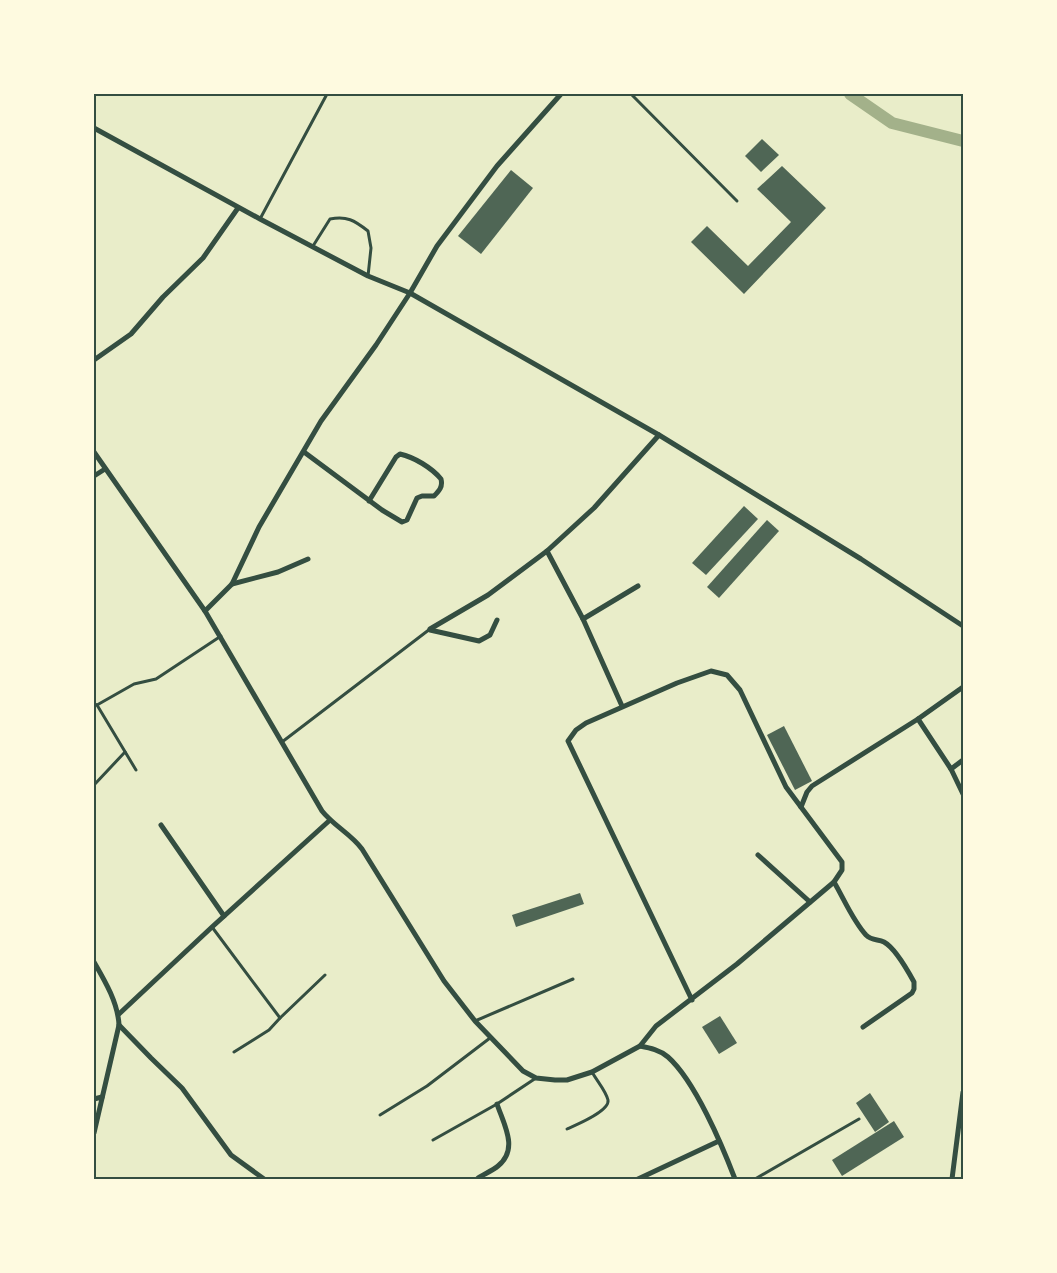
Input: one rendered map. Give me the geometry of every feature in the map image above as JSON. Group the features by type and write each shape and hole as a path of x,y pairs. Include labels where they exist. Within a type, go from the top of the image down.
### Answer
{"street":[{"path":"205,611 232,584 259,527 321,421 376,345 437,246 492,173 561,94"},
{"path":"94,128 260,220 368,276 410,292 659,435 862,558 963,626"},
{"path":"94,360 131,334 203,258 238,208"},
{"path":"430,630 488,595 547,551 594,508 659,435"},
{"path":"94,452 221,636 322,811 356,841 362,849 444,981 475,1021 523,1070 536,1078 567,1080 592,1072 640,1046 656,1026 692,1000 737,964 834,882 842,870 842,862 786,787 740,690 727,675 711,671 622,706 586,722 576,730 568,741 692,1000"},
{"path":"304,452 369,501 402,522 405,522 417,498 434,496 441,488 441,479 435,471 406,455 400,454 396,457 369,501"},
{"path":"94,476 105,469"},
{"path":"547,551 583,619 622,706"},
{"path":"232,584 278,572 308,559"},
{"path":"583,619 638,586"},
{"path":"430,630 479,641 490,635 497,620"},
{"path":"802,807 807,792 812,786 918,720 963,687"},
{"path":"918,720 950,769 963,794"},
{"path":"950,769 963,760"},
{"path":"119,1014 330,820"},
{"path":"161,825 224,916"},
{"path":"758,856 810,902"},
{"path":"834,882 867,936 872,940 884,942 892,948 914,982 912,993 863,1027"},
{"path":"94,962 119,1014 119,1025 94,1133"},
{"path":"119,1025 182,1088 231,1155 264,1179"},
{"path":"640,1046 661,1052 674,1064 692,1090 719,1141 735,1179"},
{"path":"952,1179 963,1092"},
{"path":"94,1099 102,1097"},
{"path":"478,1178 498,1167 505,1159 509,1150 509,1140 497,1104"},
{"path":"638,1179 719,1141"}],"lane":[{"path":"260,220 327,94"},
{"path":"631,94 737,201"},
{"path":"313,246 330,219 343,217 358,223 368,231 371,248 368,276"},
{"path":"282,742 430,630"},
{"path":"136,770 95,704 134,684 156,679 221,636"},
{"path":"94,785 125,752"},
{"path":"212,927 280,1018"},
{"path":"234,1052 269,1030 325,975"},
{"path":"475,1021 573,979"},
{"path":"380,1114 427,1086 490,1038"},
{"path":"567,1129 604,1110 608,1104 608,1099 592,1072"},
{"path":"433,1140 497,1104 536,1078"},
{"path":"755,1179 859,1119"}],"building":[{"path":"762,139 779,155 761,172 745,156"},
{"path":"782,166 826,208 744,294 691,242 707,226 748,266 791,222 757,189"},
{"path":"511,170 533,188 481,254 458,236"},
{"path":"744,506 758,519 706,575 692,563"},
{"path":"767,520 779,531 719,598 707,587"},
{"path":"784,726 812,781 795,790 767,735"},
{"path":"580,893 584,904 516,927 512,915"},
{"path":"720,1016 737,1043 719,1054 702,1027"},
{"path":"870,1093 889,1122 875,1132 856,1103"},
{"path":"894,1121 904,1137 842,1176 832,1160"}],"waterway":[{"path":"850,94 892,123 963,141"}]}
